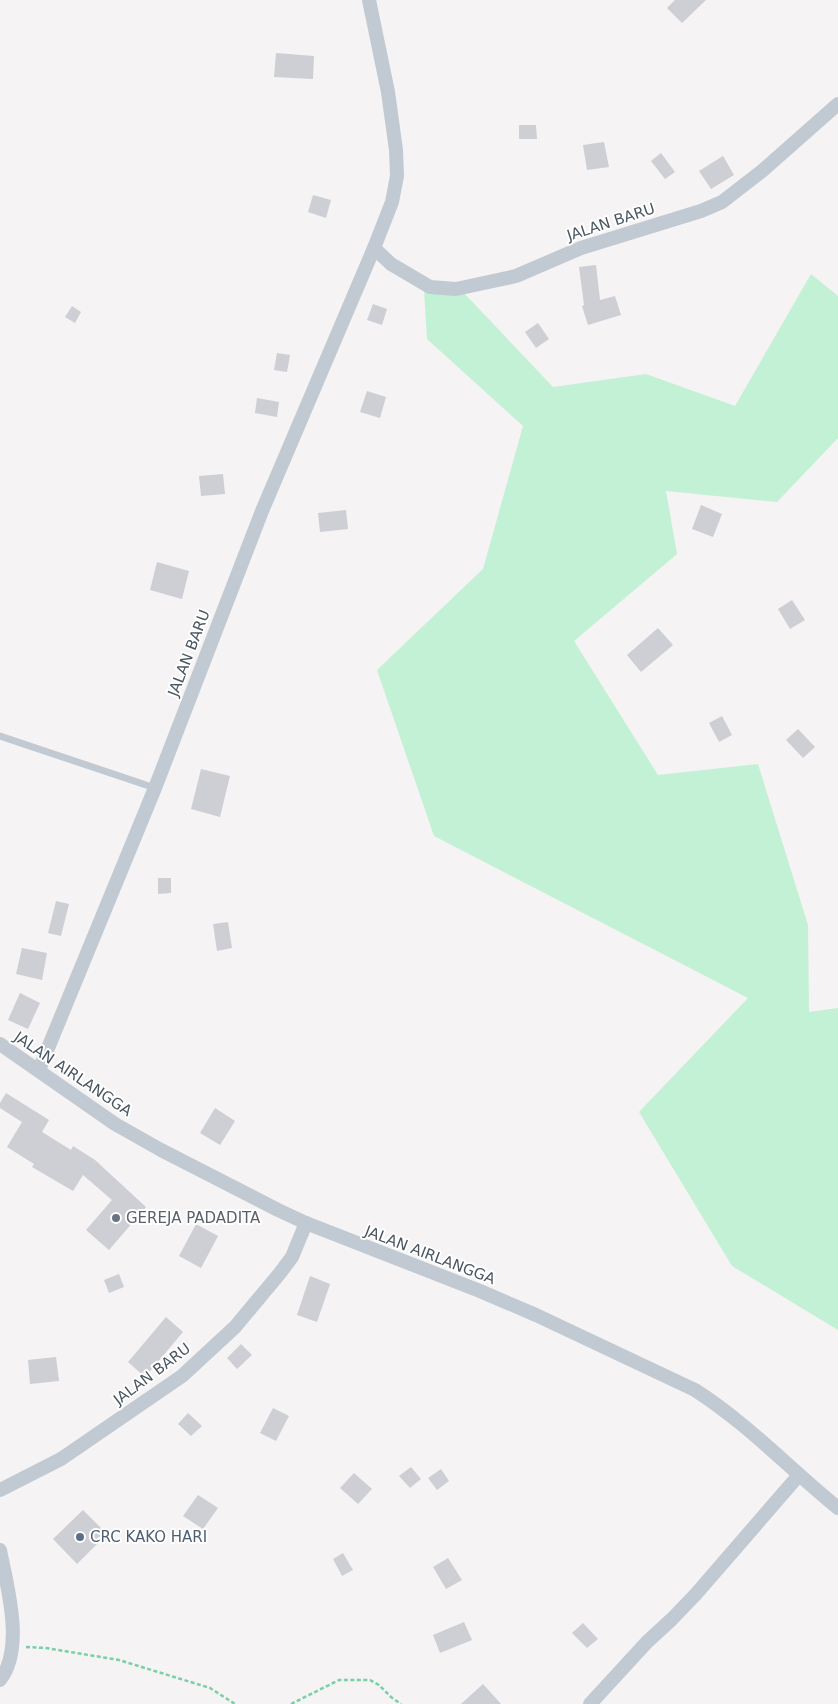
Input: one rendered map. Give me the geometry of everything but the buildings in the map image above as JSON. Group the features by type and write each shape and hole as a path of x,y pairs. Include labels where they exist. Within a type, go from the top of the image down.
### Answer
{"street":[{"name":"JALAN BARU","path":"39,1070 155,788 262,511 392,202 397,176 396,150 388,92 369,0"},
{"name":"JALAN BARU","path":"374,248 391,264 430,287 456,289 516,276 581,248 701,211 722,202 762,171 838,104"},
{"name":"JALAN AIRLANGGA","path":"0,1044 93,1110 138,1137 306,1223 480,1291 577,1334 695,1390 744,1425 798,1475 838,1508"},
{"name":"JALAN BARU","path":"0,1490 61,1459 182,1376 235,1327 280,1273 292,1257 306,1223"},
{"path":"590,1704 635,1655 696,1594 798,1475"},
{"path":"0,1550 13,1628 12,1647 5,1673 0,1680"}],"lane":[{"path":"0,736 155,788"}],"path":[{"path":"12,1647 46,1648 119,1660 210,1688 235,1704"},
{"path":"291,1704 339,1680 370,1680 379,1685 401,1704"}],"green space":[{"path":"811,274 838,296 838,438 777,502 666,491 677,554 574,641 658,775 758,764 808,925 809,1012 838,1008 838,1330 732,1266 639,1112 748,998 434,836 377,670 483,569 523,426 427,339 424,290 463,292 553,387 646,374 735,406"}],"place":[{"name":"GEREJA PADADITA","path":"116,1218"},
{"name":"CRC KAKO HARI","path":"80,1537"}]}
